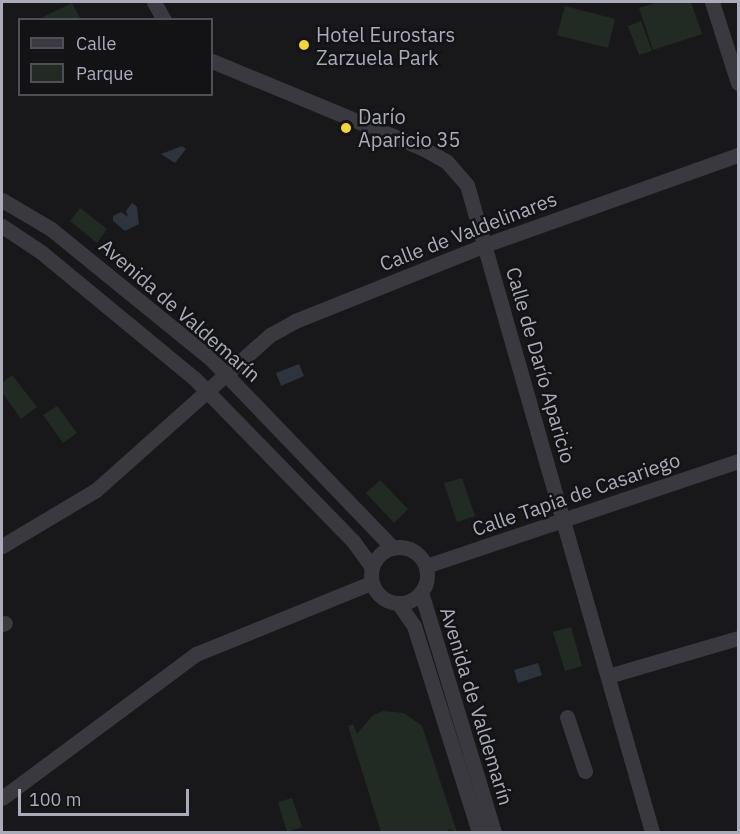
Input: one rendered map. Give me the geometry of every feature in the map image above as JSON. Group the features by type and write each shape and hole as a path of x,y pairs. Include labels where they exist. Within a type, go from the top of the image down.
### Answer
{"street":[{"path":"154,2 163,18"},
{"path":"712,2 738,83"},
{"name":"Calle de Darío Aparicio","path":"213,61 447,162 467,185 652,832"},
{"name":"Calle de Valdelinares","path":"2,546 96,490 229,375 270,335 295,321 485,244 738,155"},
{"name":"Avenida de Valdemarín","path":"2,200 51,229 229,375 392,547"},
{"path":"2,226 41,252 209,391 353,541 371,566"},
{"name":"Calle Tapia de Casariego","path":"426,566 738,461"},
{"path":"392,547 416,552 426,566 427,576 421,592 411,600 398,603 379,596 371,583 371,566 378,555 392,547"},
{"path":"2,798 196,654 371,583"},
{"name":"Avenida de Valdemarín","path":"421,592 494,832"},
{"name":"Avenida de Valdemarín","path":"398,603 414,626 479,832"},
{"path":"608,676 738,638"},
{"path":"567,717 585,771"}],"green space":[{"path":"659,2 691,2 702,34 653,50 639,8"},
{"path":"72,3 80,18 44,18"},
{"path":"565,6 615,19 608,48 557,35"},
{"path":"641,21 652,51 639,55 628,26"},
{"path":"80,208 107,229 97,243 70,221"},
{"path":"12,375 37,407 21,419 2,392 2,383"},
{"path":"57,406 77,433 63,443 43,415"},
{"path":"462,478 475,516 457,522 444,483"},
{"path":"380,480 408,509 394,523 366,493"},
{"path":"571,627 582,666 565,671 553,632"},
{"path":"383,711 404,713 422,726 457,832 449,829 447,832 381,832 348,726 353,724 357,734 372,716"},
{"path":"292,798 302,827 287,832 278,802"}],"shaded area":[{"path":"182,146 186,149 175,163 161,154"},
{"path":"132,203 137,207 139,224 125,231 113,221 113,216 121,212 128,217 126,211"},
{"path":"299,364 304,376 281,386 276,373"},
{"path":"538,663 542,675 518,683 514,670"}],"place":[{"name":"Hotel Eurostars Zarzuela Park","path":"304,45"},
{"name":"Darío Aparicio 35","path":"346,128"}]}
